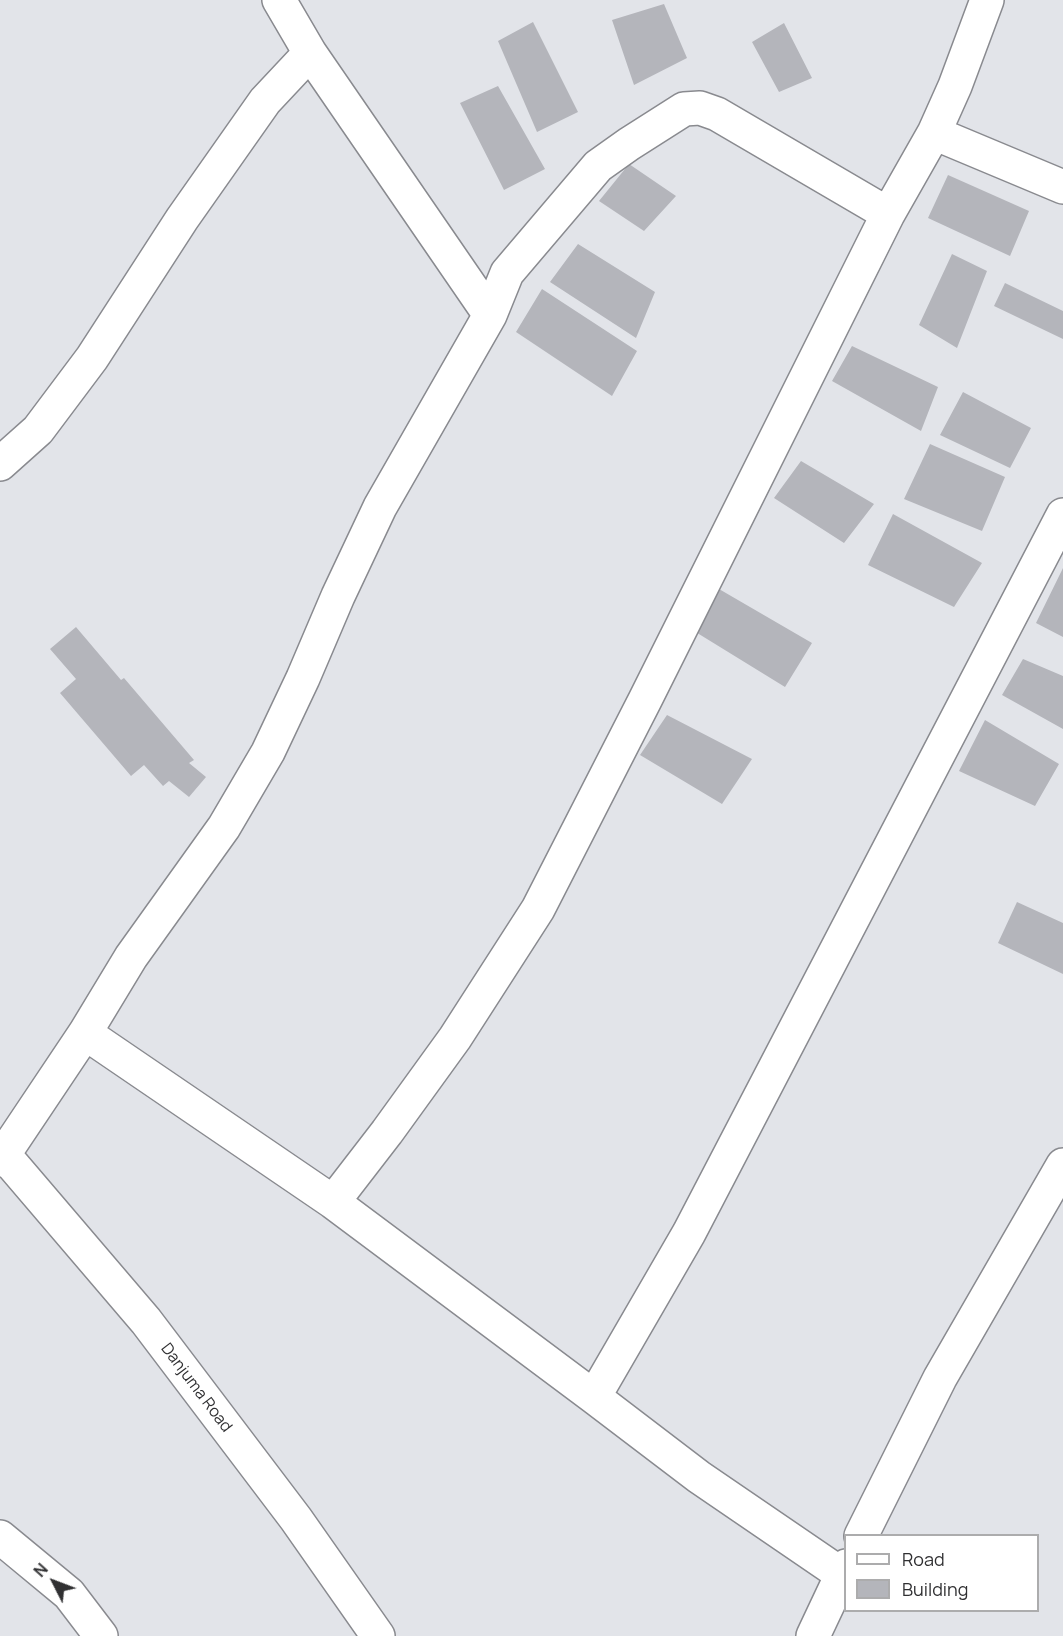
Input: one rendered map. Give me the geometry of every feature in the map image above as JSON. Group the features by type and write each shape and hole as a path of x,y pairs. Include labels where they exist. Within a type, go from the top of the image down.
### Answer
{"street":[{"path":"279,0 310,53 490,315"},
{"path":"333,1202 455,1038 538,909 656,679 888,214 934,133 985,1"},
{"path":"0,464 38,430 92,358 182,219 265,101 310,53"},
{"path":"1,1155 85,1033 131,957 224,827 268,752 381,507 490,315 507,273 598,166 684,109 700,108 717,114 888,214"},
{"path":"934,133 1063,188"},
{"path":"594,1397 689,1233 1063,515"},
{"path":"85,1033 333,1202 699,1478 843,1570 813,1636"},
{"name":"Danjuma Road","path":"1,1155 146,1321 296,1519 378,1636"},
{"path":"862,1534 940,1378 1063,1165"},
{"path":"0,1537 69,1594 101,1636"}],"building":[{"path":"664,4 687,58 634,85 612,20"},
{"path":"533,22 578,112 537,132 498,41"},
{"path":"784,23 812,78 779,92 752,42"},
{"path":"498,86 545,169 504,190 460,103"},
{"path":"629,164 676,196 644,231 599,201"},
{"path":"948,175 1029,211 1010,256 928,218"},
{"path":"578,244 655,292 636,338 550,282"},
{"path":"952,254 987,271 957,348 919,325"},
{"path":"1005,283 1063,311 1063,339 994,306"},
{"path":"542,289 637,351 612,396 516,332"},
{"path":"852,346 938,387 921,431 832,381"},
{"path":"963,392 1031,428 1010,468 940,435"},
{"path":"930,444 1005,477 982,531 904,499"},
{"path":"801,461 874,504 844,543 774,498"},
{"path":"893,514 982,563 954,607 868,565"},
{"path":"1063,568 1063,637 1036,623"},
{"path":"719,589 812,643 785,687 694,631"},
{"path":"76,627 121,680 124,678 194,760 189,763 206,777 189,797 169,781 163,786 144,765 131,776 60,693 76,679 50,649"},
{"path":"1023,659 1063,676 1063,729 1002,695"},
{"path":"667,715 752,759 722,804 640,755"},
{"path":"985,720 1059,764 1035,806 959,771"},
{"path":"1017,902 1063,923 1063,974 998,943"}]}
